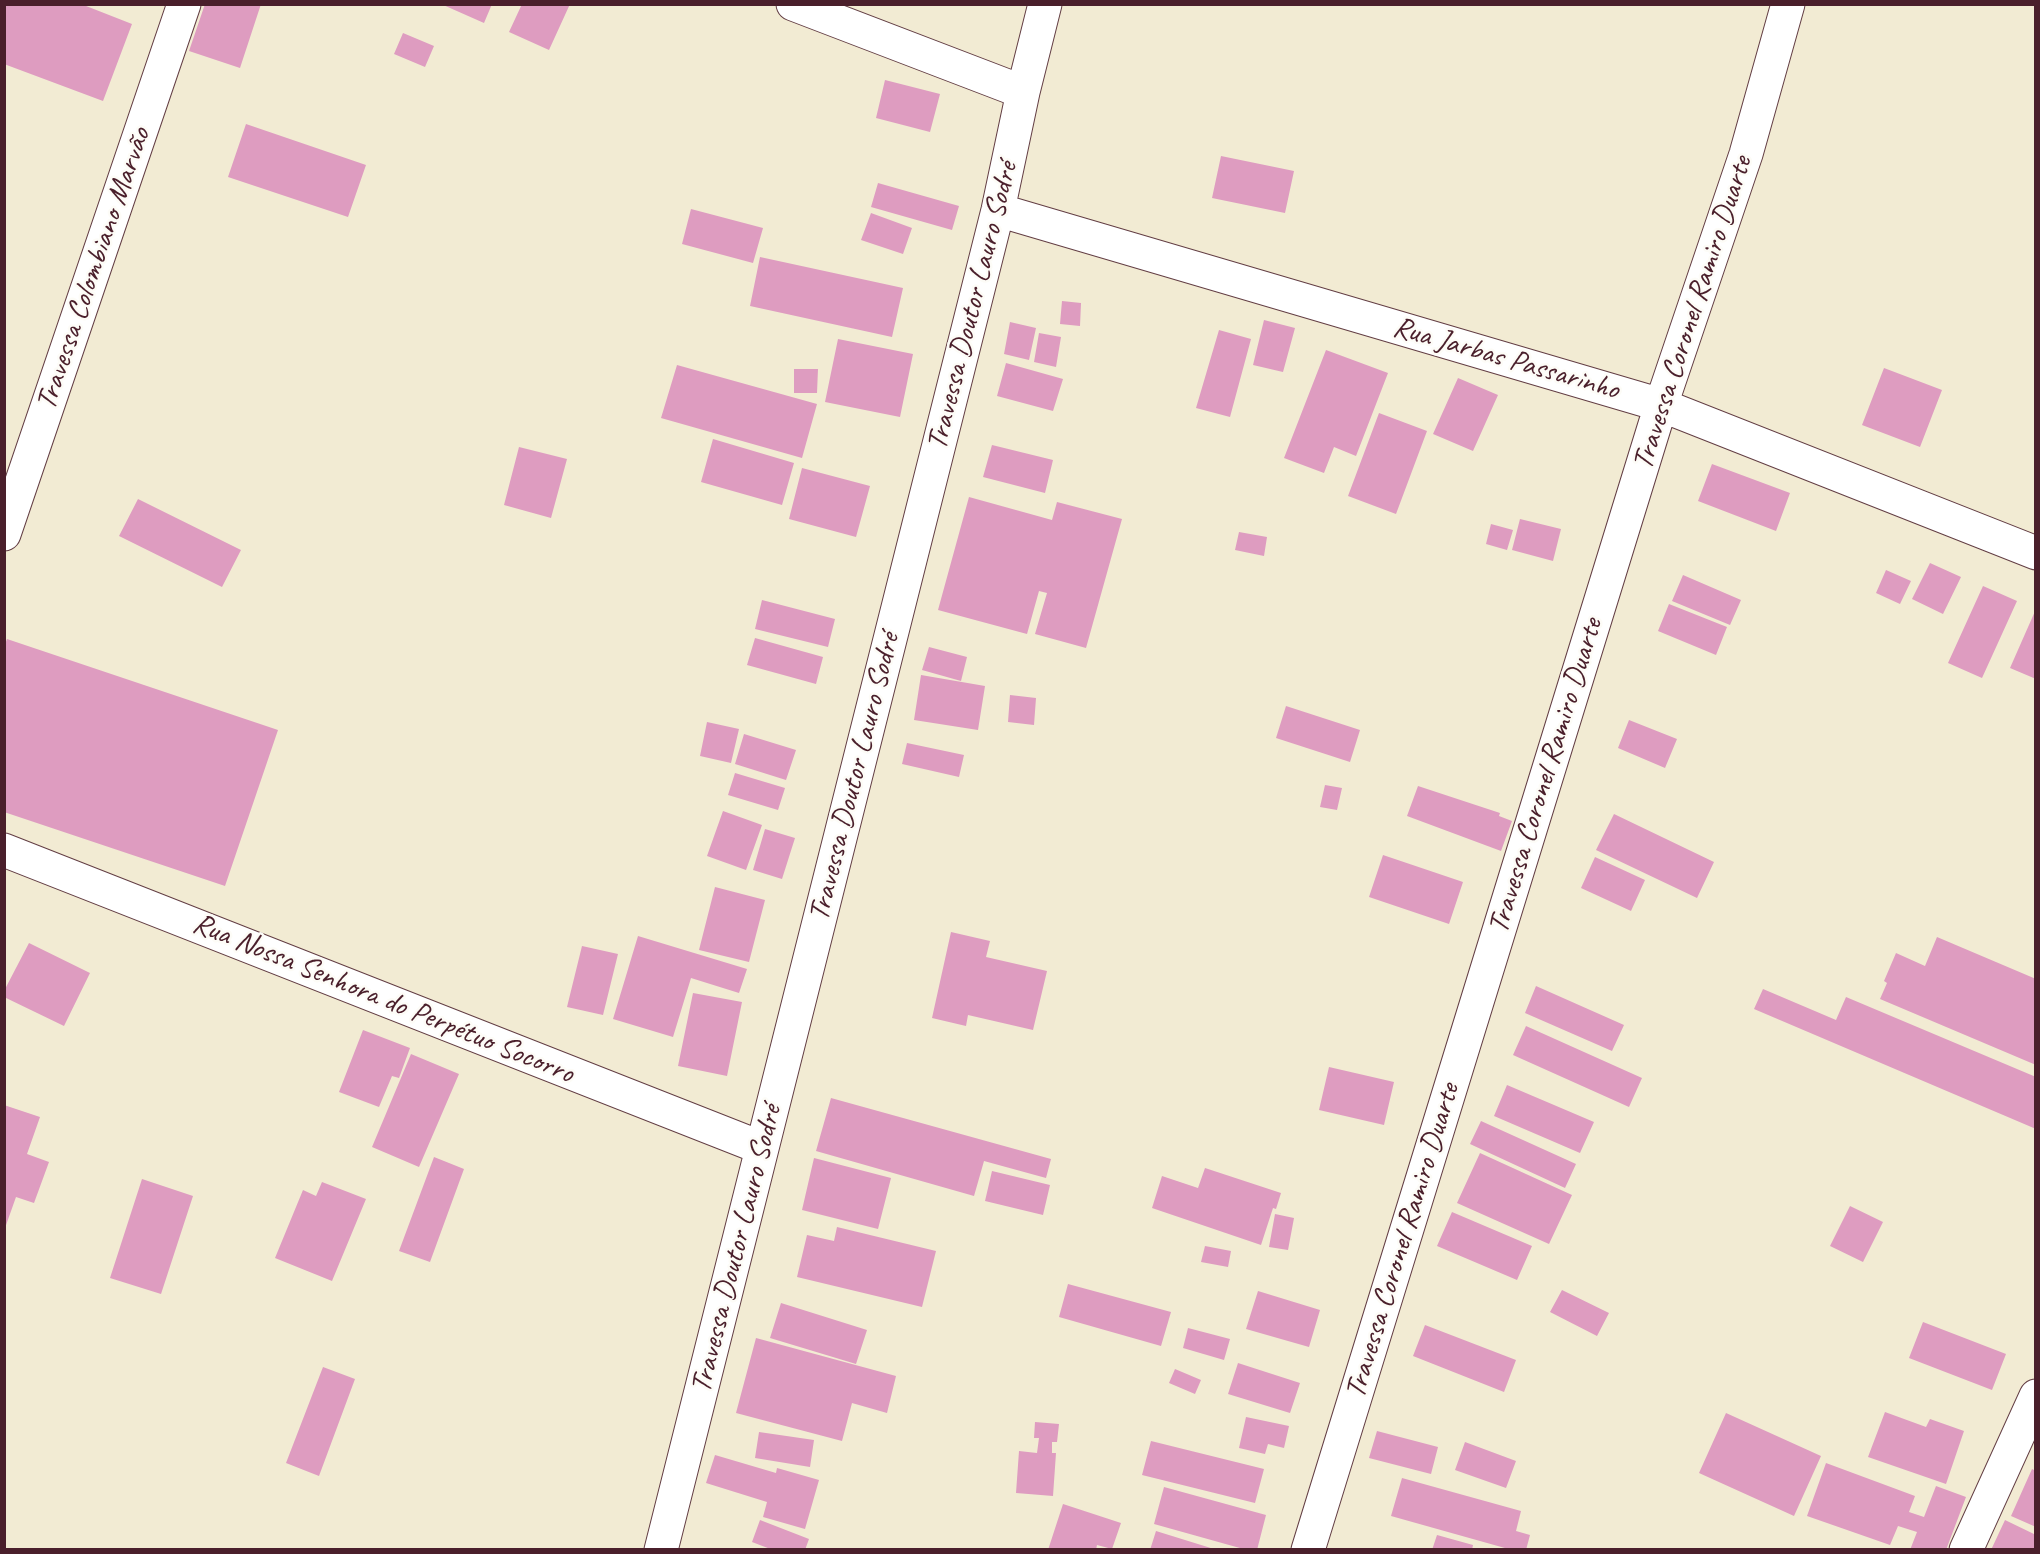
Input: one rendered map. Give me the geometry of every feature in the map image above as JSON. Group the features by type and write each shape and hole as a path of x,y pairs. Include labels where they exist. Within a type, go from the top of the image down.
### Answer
{"street":[{"name":"Travessa Colombiano Marvão","path":"4,534 184,4"},
{"path":"793,4 1023,92"},
{"name":"Travessa Doutor Lauro Sodré","path":"661,1550 998,210 1023,92 1045,4"},
{"name":"Travessa Coronel Ramiro Duarte","path":"1308,1550 1661,405 1746,154 1788,4"},
{"name":"Rua Jarbas Passarinho","path":"998,210 1661,405 2036,554"},
{"name":"Rua Nossa Senhora do Perpétuo Socorro","path":"4,850 762,1148"},
{"path":"1966,1550 2036,1396"}],"building":[{"path":"4,4 81,4 132,24 103,101 4,64"},
{"path":"205,4 261,4 240,68 189,51"},
{"path":"441,4 492,4 484,23"},
{"path":"522,4 570,4 549,50 509,32"},
{"path":"403,33 434,46 425,67 394,54"},
{"path":"885,80 940,94 930,132 876,118"},
{"path":"246,124 366,165 348,217 228,177"},
{"path":"1221,156 1294,171 1285,213 1212,198"},
{"path":"878,183 959,206 952,230 871,207"},
{"path":"691,209 763,228 753,263 682,244"},
{"path":"871,213 912,228 903,254 861,240"},
{"path":"760,257 903,288 892,337 750,306"},
{"path":"1062,301 1081,303 1080,326 1060,324"},
{"path":"1264,320 1295,328 1283,372 1253,365"},
{"path":"1010,322 1036,328 1029,360 1004,354"},
{"path":"1219,330 1251,339 1230,417 1196,408"},
{"path":"1039,333 1061,337 1056,367 1034,362"},
{"path":"838,339 913,354 900,417 825,402"},
{"path":"1326,350 1388,373 1356,456 1334,447 1324,473 1284,458"},
{"path":"1006,363 1063,379 1053,411 997,396"},
{"path":"677,365 817,404 802,458 661,418"},
{"path":"1884,368 1942,390 1920,447 1862,425"},
{"path":"794,369 818,369 817,393 794,393"},
{"path":"1458,378 1498,395 1473,451 1433,434"},
{"path":"1379,413 1427,431 1396,514 1348,496"},
{"path":"713,439 794,463 782,505 701,482"},
{"path":"992,445 1053,460 1045,493 983,477"},
{"path":"519,447 567,459 551,518 504,505"},
{"path":"1712,464 1790,493 1776,531 1698,501"},
{"path":"802,468 870,486 856,537 789,519"},
{"path":"969,497 1052,520 1057,502 1122,519 1086,648 1035,634 1047,593 1039,591 1027,634 938,610"},
{"path":"138,499 241,550 222,587 119,536"},
{"path":"1520,519 1561,529 1553,561 1512,550"},
{"path":"1491,524 1513,530 1507,550 1486,544"},
{"path":"1239,532 1267,537 1264,556 1235,550"},
{"path":"1930,563 1961,577 1943,614 1912,599"},
{"path":"1886,570 1911,581 1900,604 1876,593"},
{"path":"1683,575 1741,600 1730,625 1672,601"},
{"path":"1983,586 2017,601 1982,678 1948,663"},
{"path":"762,600 835,619 828,647 755,629"},
{"path":"1669,604 1727,627 1716,655 1658,631"},
{"path":"2036,609 2036,679 2010,668"},
{"path":"755,638 823,657 816,684 747,665"},
{"path":"7,639 278,730 225,886 4,812 4,647"},
{"path":"929,647 967,657 961,681 922,670"},
{"path":"921,675 985,686 978,730 914,720"},
{"path":"1010,695 1036,698 1034,725 1008,722"},
{"path":"1286,706 1360,730 1350,762 1276,738"},
{"path":"1629,720 1677,739 1665,768 1618,748"},
{"path":"707,722 739,729 731,763 700,756"},
{"path":"744,734 796,750 786,780 735,764"},
{"path":"907,743 964,755 959,777 902,764"},
{"path":"735,773 785,788 778,810 728,795"},
{"path":"1325,785 1342,788 1337,810 1320,807"},
{"path":"1418,786 1500,813 1499,816 1512,821 1501,851 1407,816"},
{"path":"723,811 762,825 746,870 707,856"},
{"path":"1614,814 1714,862 1697,898 1596,850"},
{"path":"765,829 795,838 782,879 753,870"},
{"path":"1383,855 1463,882 1449,924 1369,897"},
{"path":"1595,857 1645,880 1631,911 1581,888"},
{"path":"715,887 765,900 749,962 699,950"},
{"path":"951,932 990,941 986,957 1047,971 1033,1030 968,1015 966,1026 932,1018"},
{"path":"638,936 747,969 739,993 691,978 673,1037 613,1019"},
{"path":"1937,937 2036,979 2036,1065 1880,999 1887,983 1884,981 1896,953 1925,966"},
{"path":"29,943 90,973 64,1026 4,997 4,991"},
{"path":"582,946 618,954 603,1015 567,1007"},
{"path":"1536,986 1624,1025 1612,1051 1525,1013"},
{"path":"1763,989 1836,1020 1846,997 2036,1077 2036,1129 1754,1009"},
{"path":"693,993 742,1002 727,1076 678,1066"},
{"path":"1526,1026 1642,1078 1629,1107 1513,1055"},
{"path":"363,1030 410,1048 399,1078 392,1076 379,1107 339,1092"},
{"path":"411,1054 459,1074 419,1167 372,1147"},
{"path":"1329,1067 1394,1082 1384,1125 1319,1110"},
{"path":"1507,1085 1594,1122 1580,1153 1494,1116"},
{"path":"831,1098 1051,1159 1046,1178 984,1161 974,1196 816,1151"},
{"path":"4,1105 40,1117 27,1154 49,1162 34,1203 16,1197 5,1228"},
{"path":"1481,1121 1576,1164 1565,1188 1470,1144"},
{"path":"1480,1153 1572,1195 1549,1244 1457,1203"},
{"path":"434,1157 464,1169 430,1262 399,1251"},
{"path":"814,1158 891,1178 878,1229 802,1210"},
{"path":"1205,1168 1281,1193 1276,1209 1273,1208 1261,1245 1152,1208 1162,1176 1198,1188"},
{"path":"992,1171 1050,1185 1043,1215 985,1201"},
{"path":"142,1179 193,1196 161,1294 110,1278"},
{"path":"322,1182 366,1199 332,1281 275,1258 303,1190 316,1196"},
{"path":"1850,1206 1883,1222 1863,1262 1830,1246"},
{"path":"1452,1212 1532,1246 1517,1280 1437,1246"},
{"path":"1275,1214 1294,1218 1288,1250 1269,1247"},
{"path":"837,1227 936,1251 922,1307 797,1277 807,1235 834,1241"},
{"path":"1205,1246 1231,1251 1228,1267 1201,1262"},
{"path":"1068,1284 1171,1312 1161,1346 1059,1317"},
{"path":"1562,1290 1609,1313 1597,1336 1550,1312"},
{"path":"1258,1291 1320,1310 1309,1347 1246,1329"},
{"path":"781,1303 867,1330 856,1364 770,1338"},
{"path":"1923,1322 2006,1354 1992,1390 1909,1358"},
{"path":"1425,1325 1516,1360 1504,1392 1413,1356"},
{"path":"1188,1328 1230,1339 1224,1360 1183,1348"},
{"path":"756,1338 896,1376 887,1413 852,1403 842,1441 736,1413"},
{"path":"1238,1363 1300,1383 1290,1413 1228,1394"},
{"path":"323,1367 355,1379 319,1476 286,1463"},
{"path":"1175,1369 1201,1380 1195,1394 1169,1383"},
{"path":"1885,1412 1926,1427 1930,1419 1964,1431 1946,1484 1868,1457"},
{"path":"1726,1413 1821,1456 1794,1516 1699,1473"},
{"path":"1246,1417 1289,1426 1284,1448 1268,1444 1265,1454 1239,1448"},
{"path":"1035,1422 1059,1424 1057,1442 1052,1442 1052,1453 1056,1453 1053,1496 1016,1493 1019,1451 1037,1453 1039,1438 1034,1438"},
{"path":"1377,1431 1438,1447 1431,1474 1369,1458"},
{"path":"759,1432 814,1440 810,1467 755,1458"},
{"path":"1151,1441 1264,1469 1255,1503 1142,1475"},
{"path":"1465,1442 1516,1461 1506,1488 1455,1470"},
{"path":"715,1455 776,1473 777,1468 819,1480 805,1529 763,1517 767,1502 706,1483"},
{"path":"1826,1463 1915,1496 1909,1512 1924,1517 1936,1486 1966,1497 1946,1550 1910,1550 1917,1532 1898,1526 1890,1545 1807,1516"},
{"path":"2032,1469 2036,1471 2036,1527 2011,1516"},
{"path":"1402,1478 1521,1511 1516,1531 1530,1535 1526,1550 1512,1550 1391,1516"},
{"path":"1164,1487 1266,1515 1257,1550 1247,1550 1154,1524"},
{"path":"1063,1504 1121,1523 1112,1549 1097,1545 1096,1550 1048,1550"},
{"path":"760,1520 809,1539 805,1550 773,1550 752,1542"},
{"path":"2005,1520 2036,1535 2036,1550 1991,1550"},
{"path":"1156,1531 1214,1549 1214,1550 1150,1550"},
{"path":"1437,1535 1473,1545 1472,1550 1432,1550"}]}
